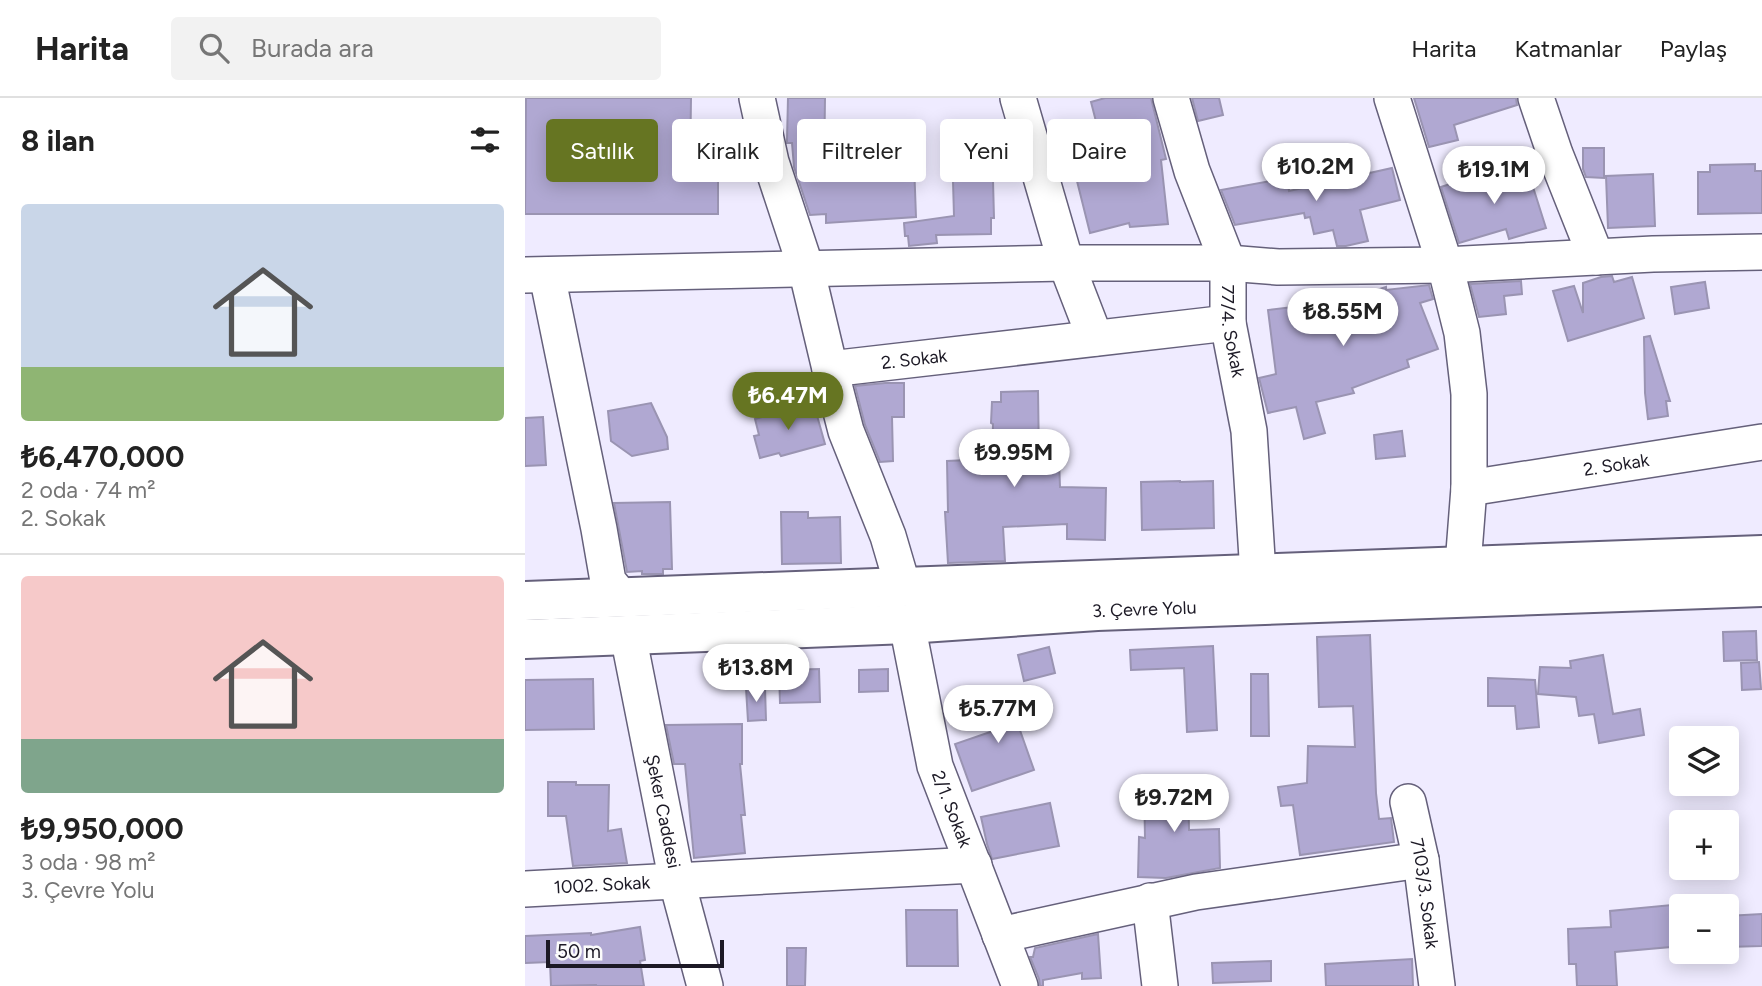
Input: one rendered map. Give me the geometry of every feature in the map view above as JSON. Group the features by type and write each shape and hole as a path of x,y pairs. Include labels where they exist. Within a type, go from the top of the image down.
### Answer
{"main road":[{"name":"3. Çevre Yolu","path":"525,601 1762,555"},
{"name":"3. Çevre Yolu","path":"525,639 907,624 1097,611 1762,587"}],"street":[{"path":"758,98 771,162 806,268 846,432 888,536 903,587"},
{"path":"1018,98 1066,263 1094,338"},
{"name":"77/4. Sokak","path":"1171,98 1192,171 1228,263 1228,323 1249,432 1258,574"},
{"path":"1392,98 1445,265 1462,333 1469,394 1469,488 1463,565"},
{"path":"1536,98 1596,257"},
{"path":"621,597 608,581 597,516 536,275 1066,263 1228,263 1278,267 1445,265 1762,252"},
{"name":"2. Sokak","path":"830,369 1228,323"},
{"name":"2. Sokak","path":"1469,488 1762,442"},
{"name":"2/1. Sokak","path":"907,624 935,766 1020,986"},
{"name":"Şeker Caddesi","path":"628,635 677,882 705,986"},
{"name":"7103/3. Sokak","path":"1408,802 1422,860 1437,986"},
{"path":"1000,934 1196,892 1422,860"},
{"name":"1002. Sokak","path":"525,889 974,865"},
{"path":"1150,901 1160,986"}],"building":[{"path":"526,98 691,98 691,119 672,119 672,182 718,182 718,214 525,214"},
{"path":"788,98 825,98 825,119 797,119 797,176 792,143 787,143"},
{"path":"1105,98 1151,98 1166,159 1161,160 1168,224 1130,227 1129,223 1090,233 1077,182 1151,182 1151,119 1095,119 1091,102"},
{"path":"1192,98 1219,98 1223,115 1198,121"},
{"path":"1414,98 1516,98 1517,105 1454,125 1458,140 1429,147"},
{"path":"1583,148 1604,148 1604,178 1586,177 1583,169"},
{"path":"1755,164 1755,171 1762,171 1762,213 1698,214 1698,172 1710,172 1710,165"},
{"path":"1392,168 1400,200 1360,210 1368,241 1346,246 1337,246 1333,230 1314,234 1310,217 1305,218 1304,213 1235,225 1221,190 1287,178 1289,191"},
{"path":"1527,168 1546,228 1509,239 1506,229 1459,243 1441,187 1481,174 1483,182"},
{"path":"1653,174 1655,226 1608,228 1606,176"},
{"path":"799,182 915,182 916,217 826,223 826,214 810,215"},
{"path":"953,182 993,182 994,218 991,218 991,234 936,235 937,243 909,246 904,223 954,216"},
{"path":"1612,276 1614,282 1632,277 1644,318 1568,341 1553,291 1574,286 1583,313 1583,283"},
{"path":"1521,281 1522,294 1504,296 1506,314 1479,317 1470,284"},
{"path":"1705,282 1709,308 1675,314 1671,287"},
{"path":"1429,285 1433,299 1420,303 1438,349 1407,360 1409,367 1352,388 1354,393 1316,402 1325,433 1304,439 1296,407 1268,413 1259,378 1276,374 1268,310 1344,301 1342,298 1360,290 1362,295 1386,287 1386,290"},
{"path":"1650,336 1670,401 1666,401 1668,416 1648,419 1644,337"},
{"path":"904,383 904,417 892,417 893,461 880,462 865,425 855,386"},
{"path":"1038,391 1039,461 1059,459 1060,487 1106,488 1105,540 1067,539 1067,524 1003,527 1005,561 948,563 945,512 948,512 947,461 992,459 992,402 1001,402 1001,392"},
{"path":"651,403 667,437 668,449 632,456 611,441 608,411"},
{"path":"806,405 808,415 816,412 825,444 781,456 779,453 760,458 754,436 759,435 755,419"},
{"path":"543,417 546,465 525,466 525,418"},
{"path":"1402,431 1405,456 1376,459 1374,435"},
{"path":"1213,481 1214,528 1142,530 1141,482"},
{"path":"670,502 672,569 663,569 663,574 627,572 614,503"},
{"path":"781,512 808,512 808,518 840,517 841,563 782,564"},
{"path":"1756,631 1757,660 1724,661 1723,632"},
{"path":"1370,635 1379,819 1391,818 1394,842 1300,855 1293,805 1281,806 1278,787 1307,783 1308,746 1355,747 1353,706 1319,707 1317,637"},
{"path":"1213,646 1217,730 1187,732 1184,668 1131,670 1130,650"},
{"path":"1049,647 1055,673 1024,681 1018,655"},
{"path":"1603,655 1613,714 1640,709 1644,735 1599,743 1594,714 1579,716 1576,697 1538,694 1540,667 1571,668 1570,661"},
{"path":"1759,662 1761,689 1742,690 1741,663"},
{"path":"819,669 820,702 780,703 779,670"},
{"path":"888,669 888,691 859,692 859,670"},
{"path":"1251,674 1268,674 1269,736 1251,736"},
{"path":"1488,678 1535,680 1539,727 1517,729 1515,706 1488,706"},
{"path":"593,679 594,729 525,730 525,680"},
{"path":"746,688 765,688 766,720 748,721"},
{"path":"1026,691 1032,715 1016,719 1034,770 972,791 955,744 996,730 988,701"},
{"path":"742,724 740,764 745,815 741,815 745,853 694,858 685,764 674,764 666,725"},
{"path":"1188,779 1189,830 1219,829 1220,868 1166,878 1138,877 1139,837 1145,838 1144,781"},
{"path":"548,782 609,785 608,831 621,829 627,863 573,866 566,816 548,816"},
{"path":"1050,803 1059,846 992,859 981,817"},
{"path":"1669,905 1669,947 1615,952 1617,986 1577,986 1576,964 1569,964 1568,929 1611,927 1610,911"},
{"path":"906,910 957,910 958,966 907,966"},
{"path":"1762,914 1762,946 1739,947 1739,915"},
{"path":"640,927 645,960 640,961 644,986 551,986 550,962 525,963 525,936 591,935"},
{"path":"1098,934 1101,978 1082,979 1082,973 1043,980 1043,986 1040,986 1030,957 1033,957 1035,948"},
{"path":"787,948 806,948 805,986 787,986"},
{"path":"1412,959 1413,986 1326,986 1325,964"},
{"path":"1271,961 1271,981 1213,983 1212,963"}]}
